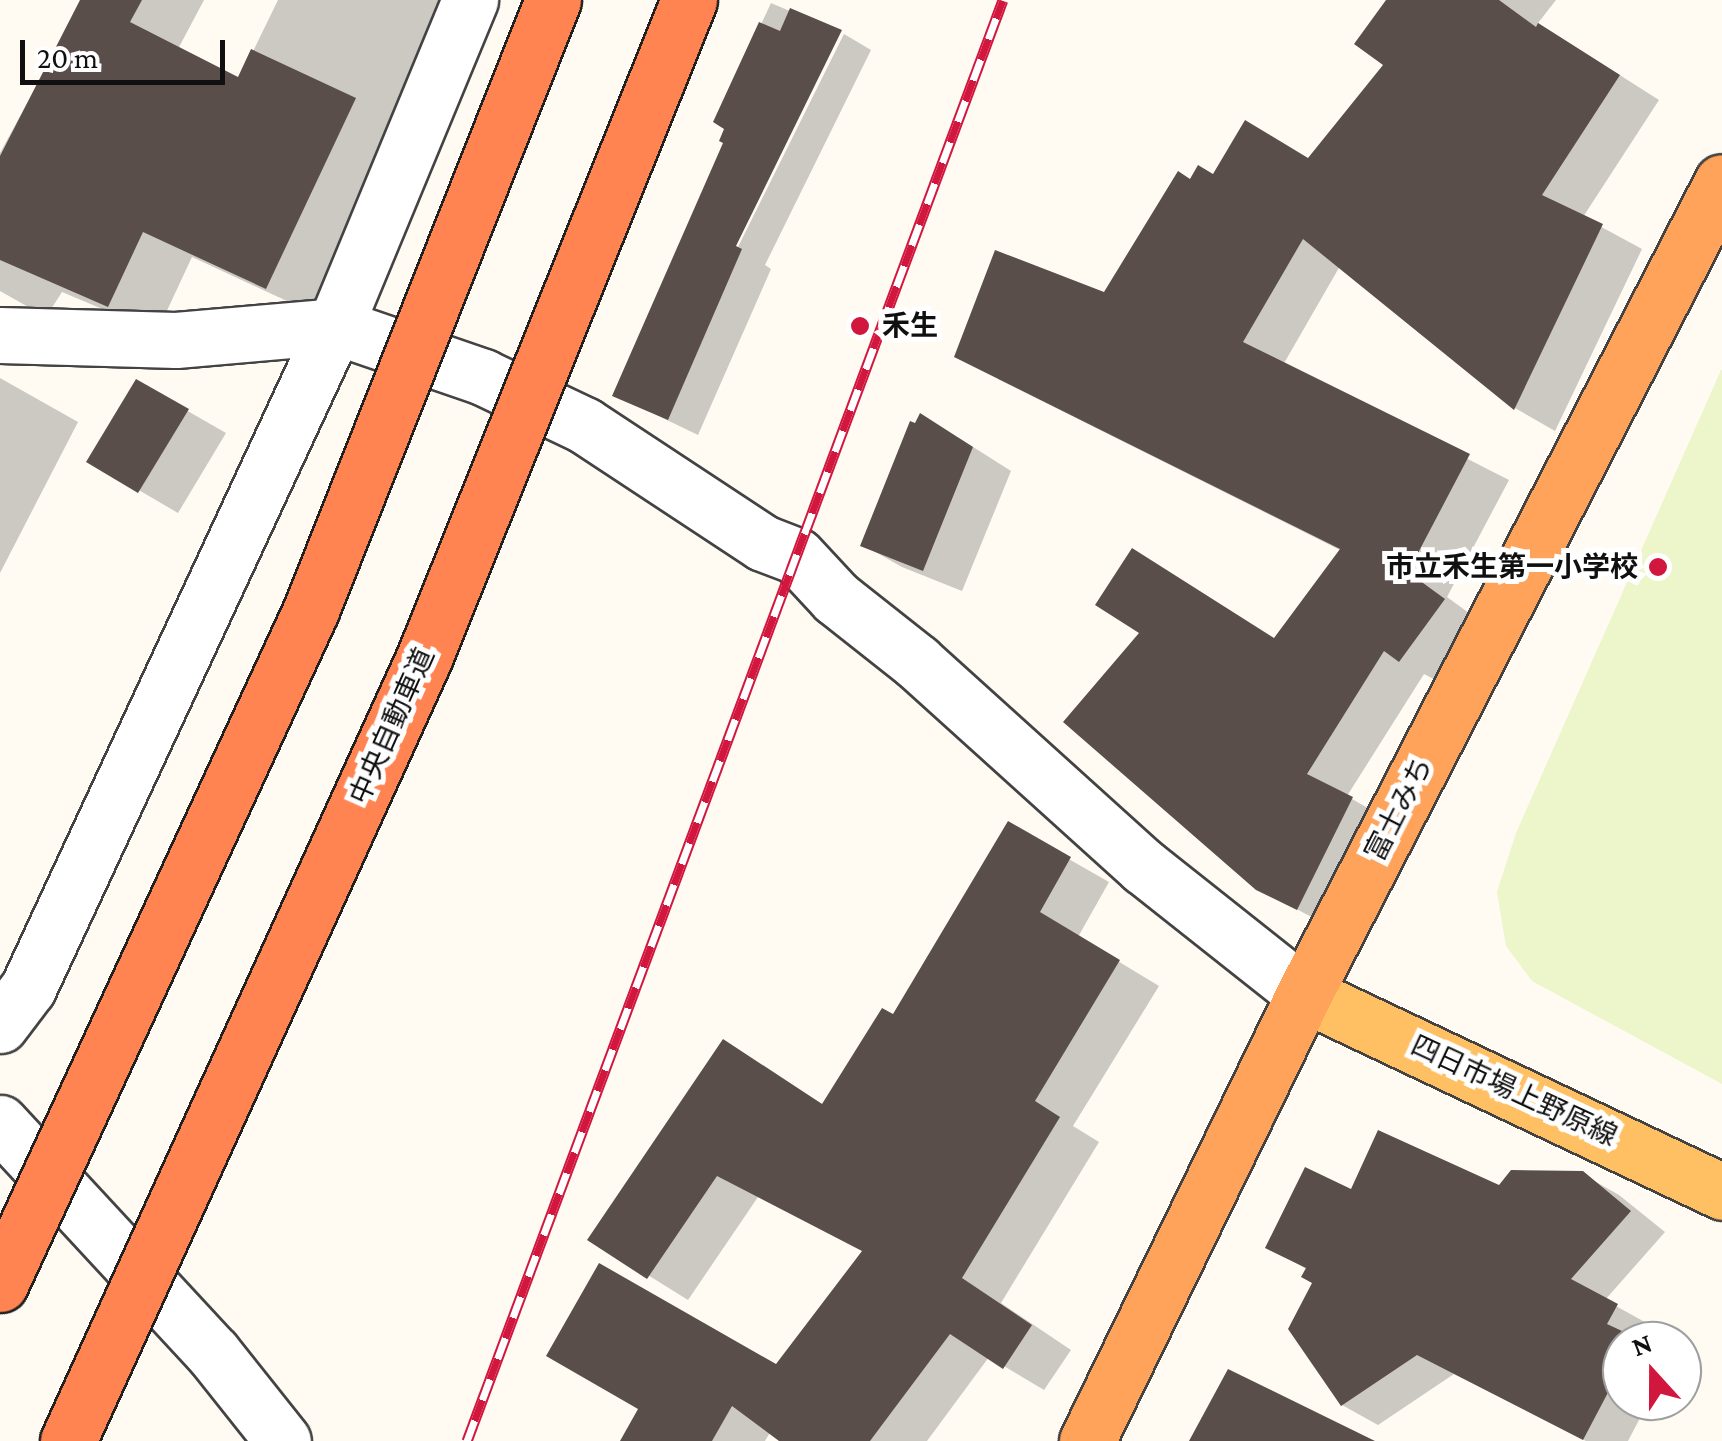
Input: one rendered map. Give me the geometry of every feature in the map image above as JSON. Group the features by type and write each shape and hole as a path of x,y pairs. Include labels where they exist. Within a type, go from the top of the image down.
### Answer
{"highway":[{"path":"0,1284 311,610 553,0"},
{"name":"中央自動車道","path":"68,1441 424,658 689,0"},
{"name":"富士みち","path":"1087,1441 1304,994 1722,182"}],"main road":[{"name":"四日市場上野原線","path":"1304,994 1722,1192"}],"street":[{"path":"0,1025 28,988 335,326 470,0"},
{"path":"0,335 176,340 335,326 483,377 584,425 763,543 797,556 836,598 917,662 1144,867 1304,994"},
{"path":"0,1123 213,1353 284,1441"}],"green space":[{"name":"市立禾生第一小学校","path":"1721,370 1722,1084 1532,981 1506,946 1497,892 1516,833"}],"building":[{"path":"80,0 142,0 130,22 238,77 251,49 356,98 266,289 143,232 108,307 0,260 0,156"},
{"path":"1386,0 1499,0 1536,27 1538,23 1620,75 1542,195 1603,224 1514,410 1303,239 1243,342 1470,454 1408,572 1445,599 1399,662 1384,651 1307,774 1353,797 1297,910 1256,890 1063,722 1139,633 1095,605 1132,548 1274,638 1340,549 954,357 995,250 1104,292 1178,171 1190,179 1198,165 1213,174 1245,120 1308,158 1383,65 1354,44"},
{"path":"790,8 842,30 736,246 742,249 668,420 612,396 723,143 719,141 724,129 713,122 759,22 780,31"},
{"path":"136,379 189,409 138,493 86,462"},
{"path":"920,413 973,447 923,571 860,546 910,421 915,423"},
{"path":"1008,821 1071,857 1040,912 1120,960 1035,1101 1060,1117 962,1278 1032,1325 1003,1369 950,1334 870,1441 779,1441 732,1406 712,1441 620,1441 638,1409 546,1356 599,1263 776,1364 862,1251 717,1176 647,1279 587,1240 723,1039 822,1104 882,1008 893,1014"},
{"path":"1378,1130 1499,1185 1511,1170 1583,1171 1631,1211 1571,1279 1618,1304 1609,1321 1602,1321 1602,1404 1583,1440 1417,1355 1341,1406 1288,1329 1312,1283 1301,1277 1306,1268 1265,1248 1305,1167 1351,1189"},
{"path":"1228,1369 1375,1441 1189,1441"}],"railway":[{"path":"467,1441 1003,0"}],"place":[{"name":"禾生","path":"860,326"},
{"name":"市立禾生第一小学校","path":"1658,567"}]}
